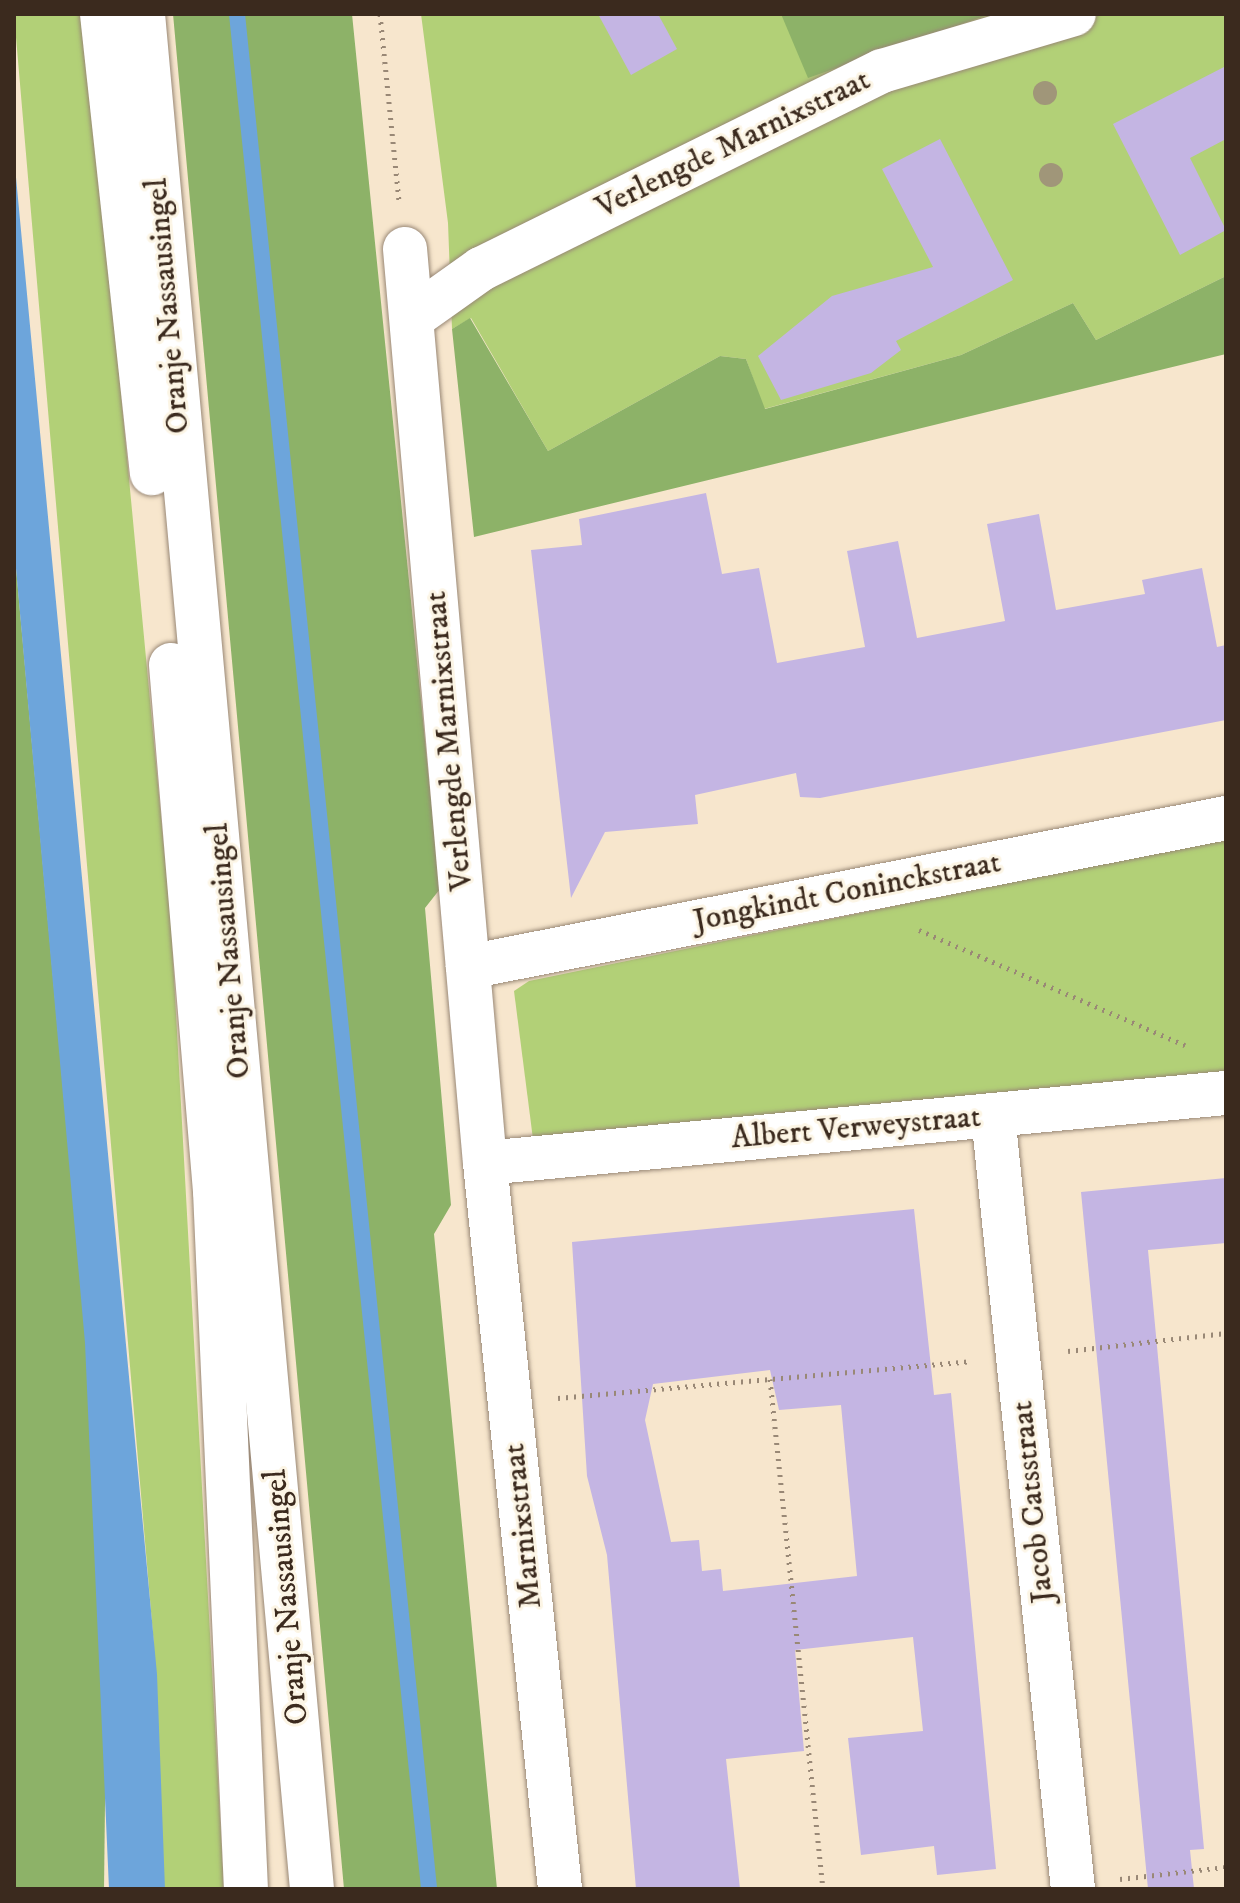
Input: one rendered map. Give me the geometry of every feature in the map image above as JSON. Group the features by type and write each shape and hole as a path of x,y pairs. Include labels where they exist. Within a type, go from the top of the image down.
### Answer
{"street":[{"name":"Oranje Nassausingel","path":"102,14 167,611 215,1191 246,1889"},
{"name":"Oranje Nassausingel","path":"143,14 312,1889"},
{"name":"Verlengde Marnixstraat","path":"412,318 481,269 882,71 1074,14"},
{"name":"Verlengde Marnixstraat","path":"405,249 485,1163"},
{"name":"Jongkindt Coninckstraat","path":"468,967 1226,818"},
{"name":"Albert Verweystraat","path":"485,1163 1226,1093"},
{"name":"Jacob Catsstraat","path":"993,1115 1072,1886"},
{"name":"Marnixstraat","path":"485,1163 560,1889"}],"path":[{"path":"380,14 405,249"},
{"path":"908,925 1197,1050"},
{"path":"510,1402 1018,1356 1226,1333"},
{"path":"770,1379 823,1889"},
{"path":"1072,1886 1226,1867"}],"green space":[{"path":"14,14 85,14 171,922 224,1889 150,1889 154,1646"},
{"path":"173,14 352,14 440,889 425,908 451,1205 434,1234 497,1889 344,1889"},
{"path":"421,14 1226,14 1226,276 1096,340 1073,303 961,355 764,409 746,359 720,356 548,451 471,318 452,329 448,223"},
{"path":"781,14 990,14 808,78"},
{"path":"1226,276 1226,354 474,537 452,329 470,318 548,451 720,356 746,359 765,409 961,355 1073,303 1096,340"},
{"path":"14,545 92,1408 106,1718 104,1889 14,1889"},
{"path":"1226,838 1226,1078 533,1139 514,991 529,981"}],"water":[{"path":"14,156 157,1674 165,1889 109,1889 85,1343 14,546"}],"building":[{"path":"598,14 658,14 677,49 631,75"},
{"path":"1226,66 1226,139 1190,158 1226,230 1180,255 1113,124"},
{"path":"940,139 1013,280 896,341 901,350 871,373 781,400 758,356 832,296 933,267 882,169"},
{"path":"706,493 722,574 759,568 777,663 865,647 847,551 898,541 917,638 1005,621 987,524 1039,514 1056,610 1145,594 1142,580 1202,568 1217,647 1226,645 1226,720 820,798 800,797 796,773 695,795 698,824 605,832 571,898 531,550 582,545 579,519"},
{"path":"1226,1178 1226,1243 1148,1250 1204,1849 1190,1850 1194,1889 1148,1889 1081,1192"},
{"path":"914,1209 934,1395 951,1393 996,1869 937,1875 934,1846 861,1855 848,1738 923,1731 913,1637 795,1650 804,1751 726,1759 740,1889 636,1889 607,1555 587,1476 572,1242","holes":["770,1370 779,1410 841,1405 857,1576 723,1591 721,1569 702,1571 699,1540 671,1542 645,1420 653,1384"]}],"waterway":[{"path":"237,14 429,1889"}]}
